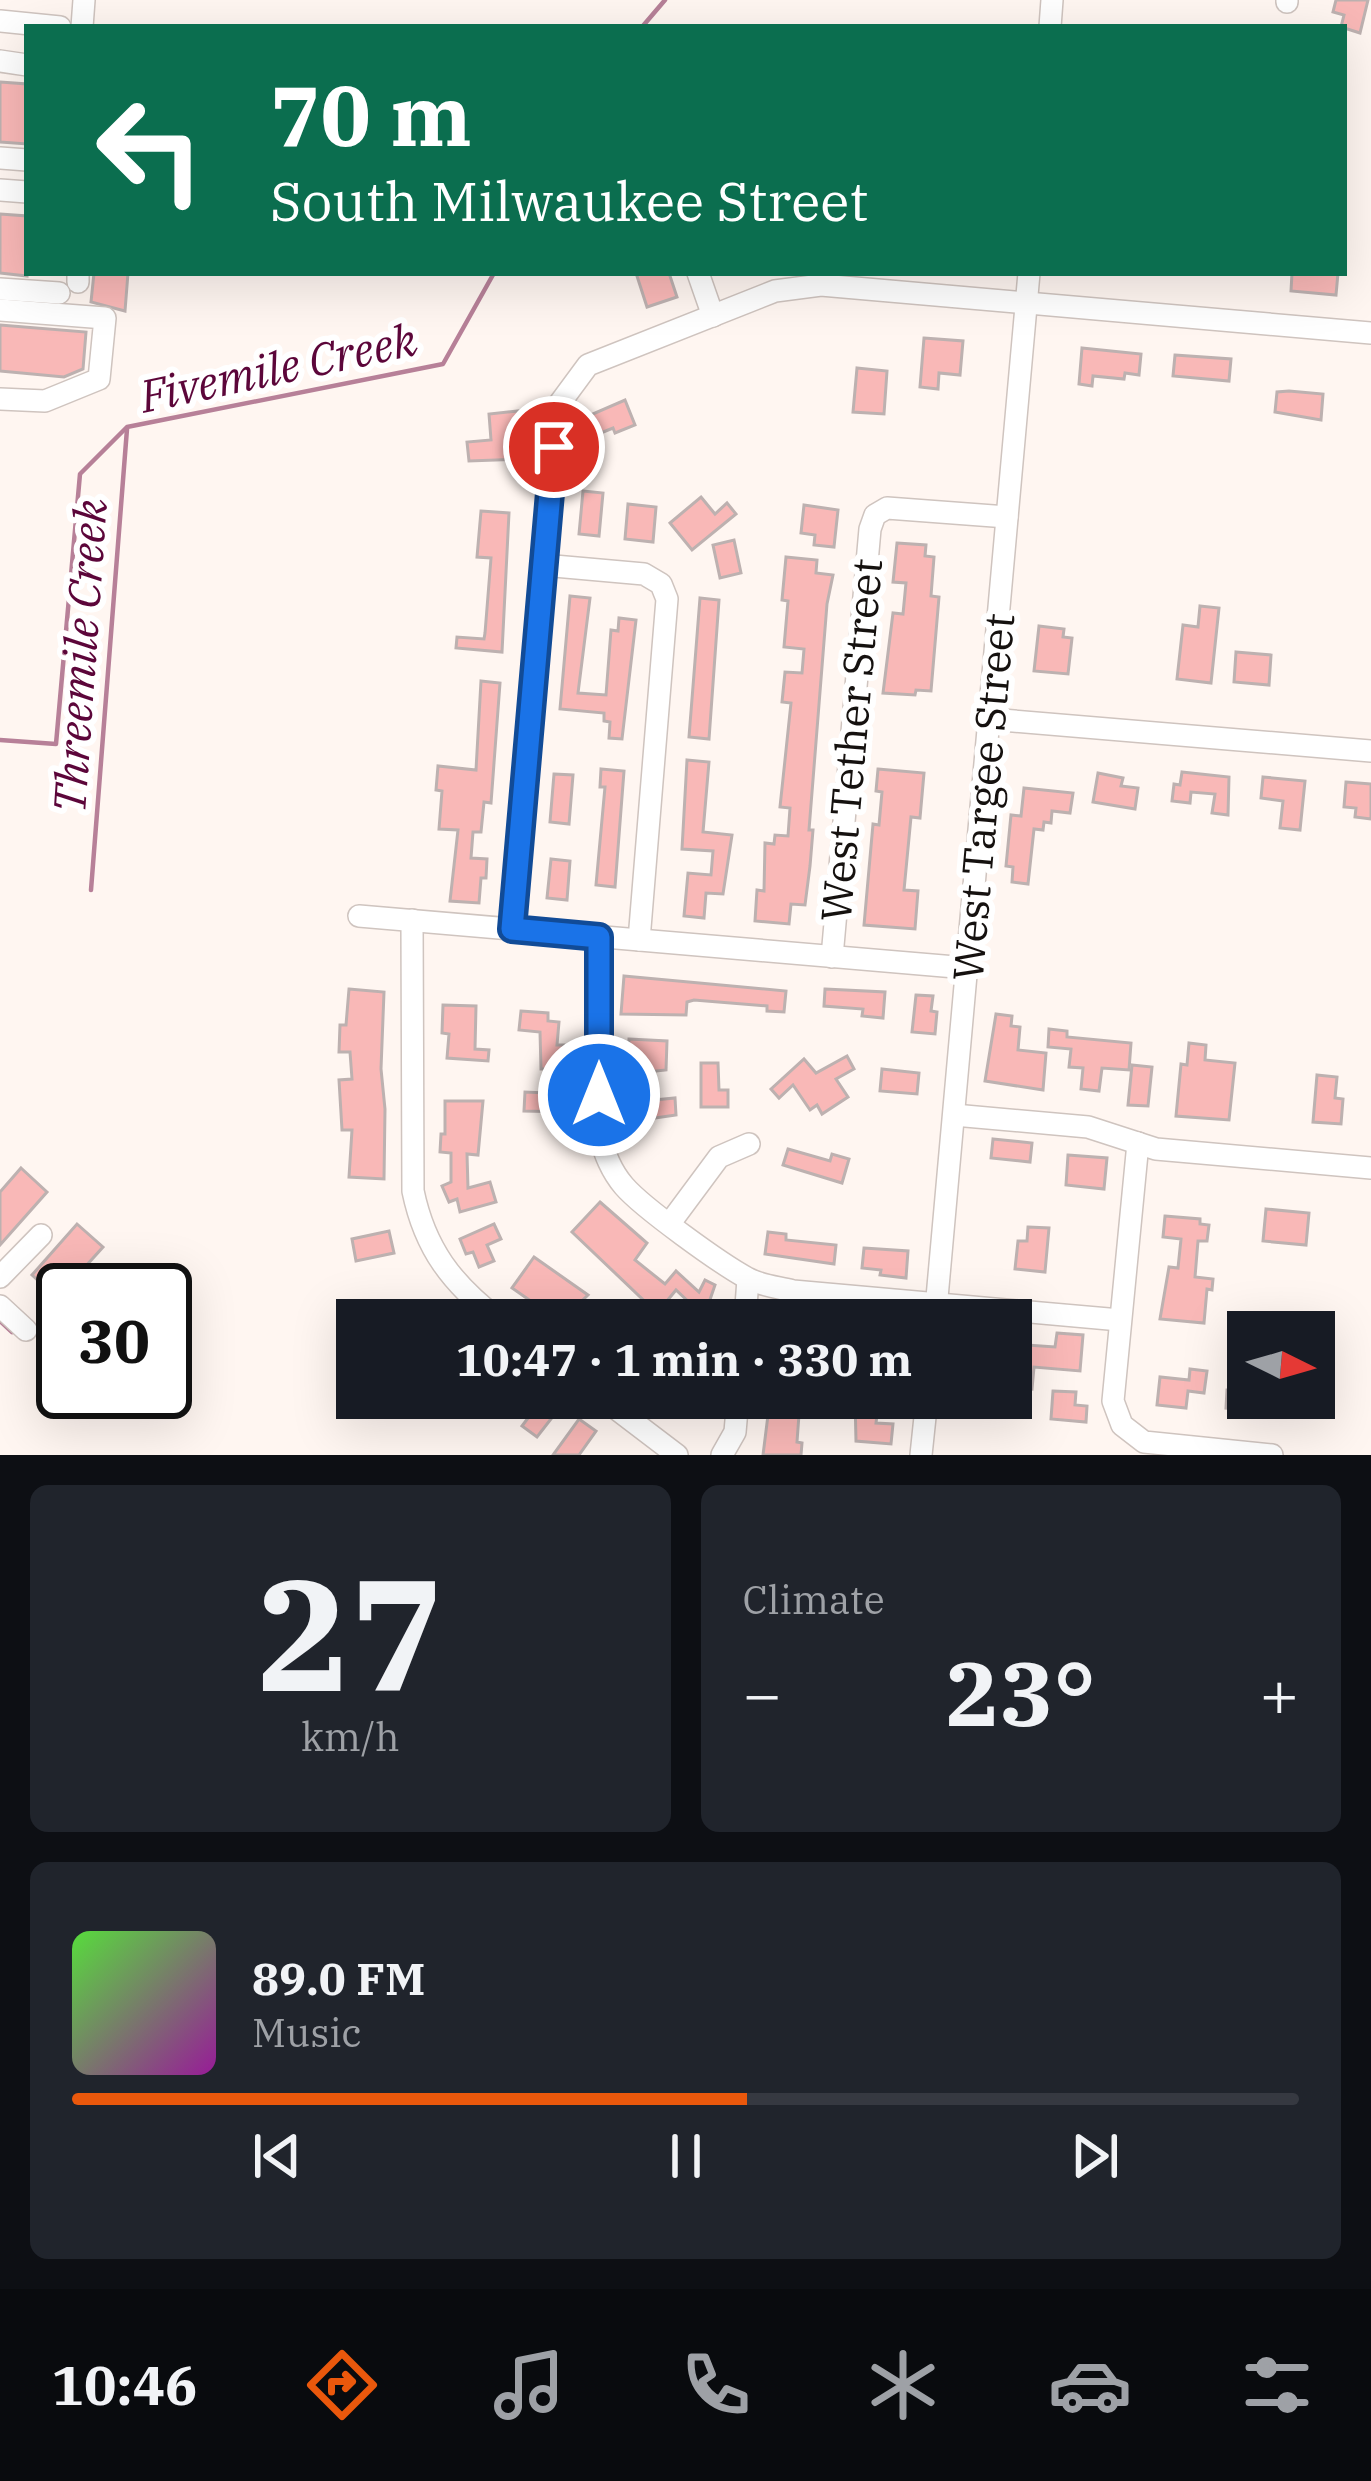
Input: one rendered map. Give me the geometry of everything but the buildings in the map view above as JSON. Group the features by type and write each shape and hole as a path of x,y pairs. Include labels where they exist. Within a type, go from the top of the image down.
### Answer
{"street":[{"path":"699,276 713,316"},
{"name":"West Targee Street","path":"937,1299 1028,276"},
{"path":"0,289 72,283"},
{"path":"512,929 557,407 588,365 775,292 820,285 1371,333"},
{"path":"0,310 105,318 99,379 45,401 0,399"},
{"name":"West Tether Street","path":"832,957 870,529 875,515 886,508 1007,518"},
{"path":"543,565 644,574 661,584 667,599 639,940"},
{"path":"990,718 1371,751"},
{"path":"359,916 967,968"},
{"path":"412,920 413,1191 419,1222 433,1253 451,1279 474,1299"},
{"path":"599,937 599,1135 609,1165 625,1188 748,1279 847,1299"},
{"path":"954,1115 1088,1127 1156,1149 1371,1168"},
{"path":"1138,1143 1113,1401 1122,1425 1144,1442 1272,1455"},
{"path":"670,1222 719,1157 748,1144"},
{"path":"0,1276 41,1235"},
{"path":"747,1299 748,1279"},
{"path":"0,1306 26,1330"},
{"path":"1032,1316 1120,1320"},
{"path":"630,1419 677,1455"},
{"path":"722,1455 735,1432 736,1419"},
{"path":"921,1455 925,1419"}],"waterway":[{"name":"Fivemile Creek","path":"645,24 665,0"},
{"name":"Fivemile Creek","path":"0,740 56,744 80,474 127,427 443,364 492,276"},
{"name":"Threemile Creek","path":"91,890 127,429"},
{"name":"Threemile Creek","path":"0,1321 12,1332"}],"route":[{"path":"554,447 512,929 599,937 599,1095"}]}
